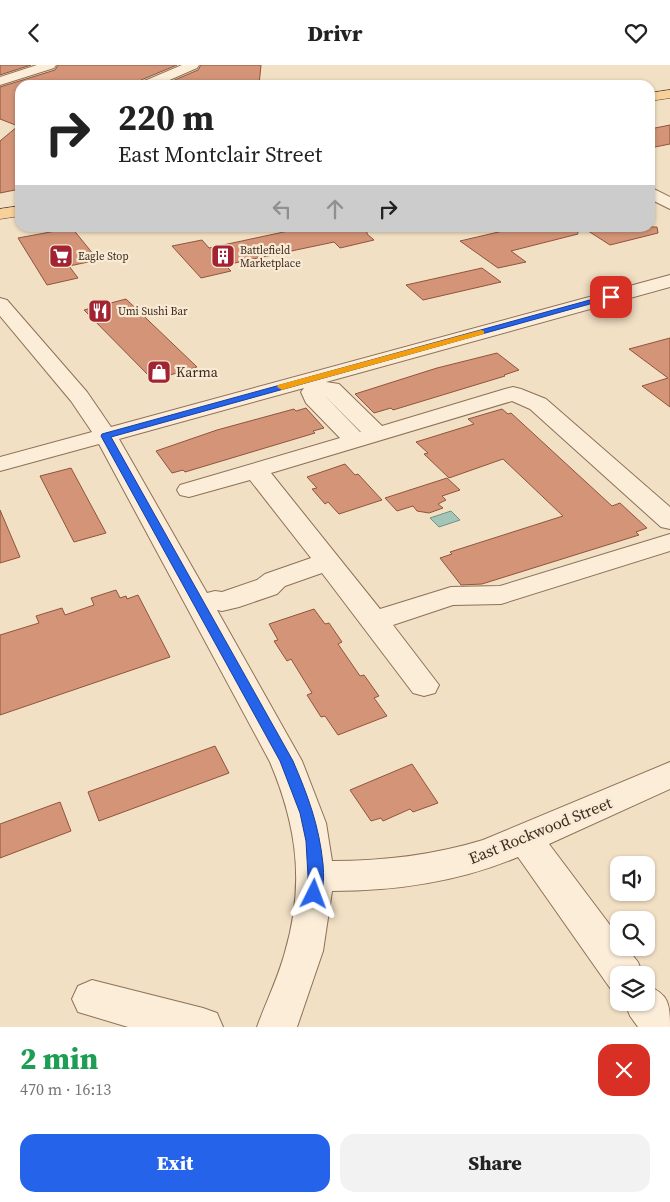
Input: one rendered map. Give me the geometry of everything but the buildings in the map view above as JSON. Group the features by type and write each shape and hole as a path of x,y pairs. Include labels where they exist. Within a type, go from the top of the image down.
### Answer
{"main road":[{"path":"655,96 670,94"},
{"path":"0,214 15,212"}],"street":[{"path":"0,81 50,65"},
{"path":"158,80 193,65"},
{"path":"655,195 670,204"},
{"path":"0,463 312,384 670,281"},
{"path":"0,304 79,397 106,436 207,602 298,786 307,813 313,841 316,876 312,912 303,957 277,1027"},
{"path":"312,384 314,397 366,437"},
{"path":"189,490 513,394 525,397 538,404 670,521"},
{"path":"255,470 424,685"},
{"path":"374,621 451,595 501,595 670,542"},
{"path":"207,602 229,600 267,587 275,580 328,563"},
{"name":"East Rockwood Street","path":"316,876 366,876 451,865 488,854 525,839 670,775"},
{"path":"525,839 617,966"},
{"path":"92,999 203,1027"},
{"path":"650,1011 662,1027"}],"shaded area":[{"path":"451,511 460,520 439,527 430,518"}],"slow traffic":[{"path":"282,387 481,333"}],"place":[{"name":"Eagle Stop","path":"61,256"},
{"name":"Battlefield Marketplace","path":"223,256"},
{"name":"Umi Sushi Bar","path":"100,311"},
{"name":"Karma","path":"159,372"}],"route":[{"path":"314,894 316,876 313,841 307,813 298,786 286,761 106,436 611,297"}]}
